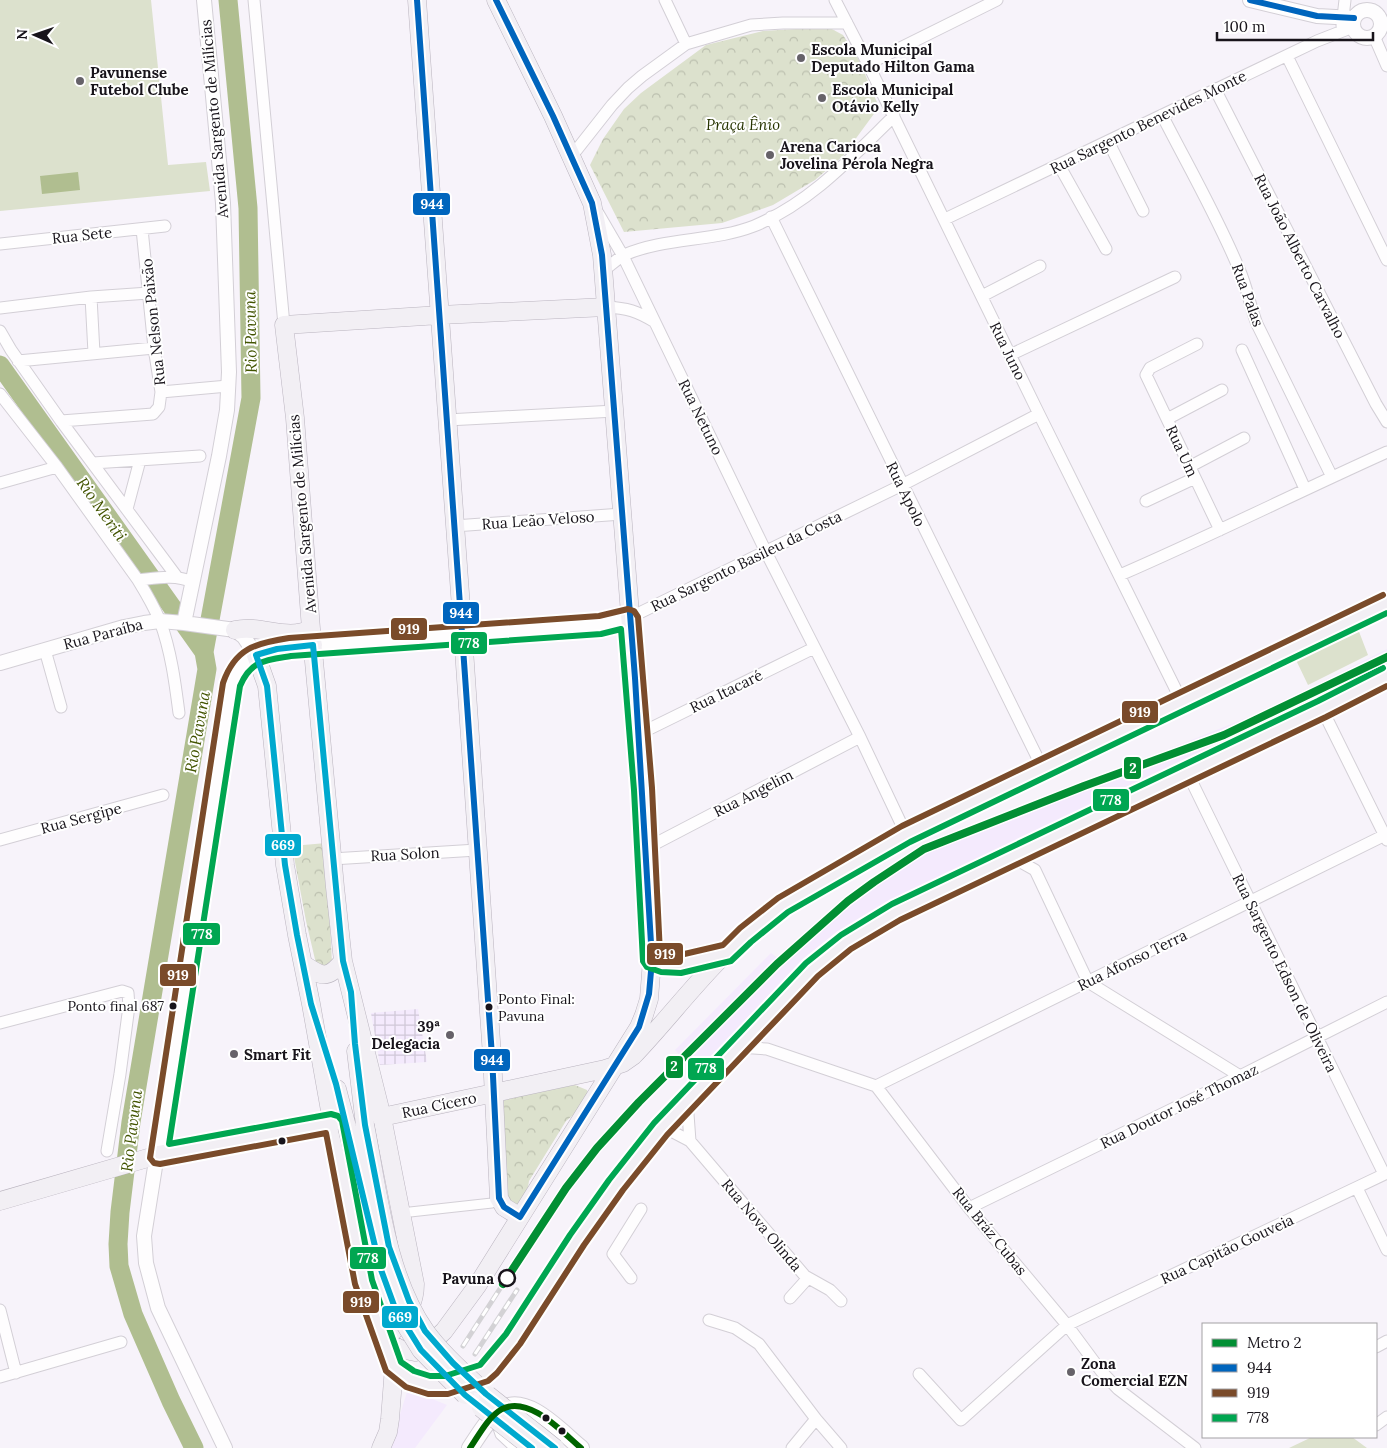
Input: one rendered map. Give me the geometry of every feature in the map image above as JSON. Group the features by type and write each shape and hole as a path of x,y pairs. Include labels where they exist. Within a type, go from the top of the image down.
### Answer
{"main road":[{"path":"417,0 463,635 494,1093 499,1198 504,1207 520,1217"},
{"name":"Rua Netuno","path":"496,0 592,202"},
{"path":"386,1341 400,1349 412,1352 420,1351 444,1331 477,1286 639,1027 651,986 652,960 647,848 615,411 602,255 592,202"},
{"path":"284,325 606,307"},
{"name":"Avenida Sargento de Milícias","path":"284,325 295,418 312,637 343,961 382,1116 415,1290 411,1308 386,1341"},
{"path":"613,1067 633,1056 745,935 783,905 819,883 906,834 1387,603"},
{"path":"235,630 246,628 268,632 297,633 312,637"},
{"path":"312,637 256,655 267,686 286,864 311,1004 327,1052 340,1125 358,1258 364,1282 394,1366 391,1415 388,1432 381,1448"},
{"path":"394,1366 406,1377 428,1385 446,1385 485,1373 513,1338 616,1185 660,1129 812,970 846,942 896,912 1387,676"},
{"path":"652,960 663,964 681,964 727,953"},
{"path":"303,964 317,974 325,976 335,971 343,961"},
{"path":"351,992 365,1125 389,1247 406,1297 418,1320 435,1343 456,1366 488,1395 555,1448"},
{"name":"Rua Cícero","path":"382,1116 563,1080 613,1067"},
{"path":"0,1201 152,1157 340,1125"},
{"path":"340,1125 380,1267 395,1308 406,1327 421,1350 449,1380 532,1448"},
{"path":"428,1346 435,1370 446,1385"},
{"path":"470,1448 498,1412 511,1405 520,1405 540,1414 580,1448"}],"street":[{"name":"Avenida Sargento de Milícias","path":"187,621 192,582 227,410 229,372 223,203 204,0"},
{"name":"Avenida Sargento de Milícias","path":"254,0 284,325"},
{"path":"664,0 686,44"},
{"name":"Rua Juno","path":"835,0 945,219 1010,355 1182,702"},
{"path":"868,64 997,0"},
{"path":"1250,0 1348,24 1364,37 1381,21"},
{"path":"1345,0 1348,24"},
{"path":"1348,24 1357,14 1366,11 1381,21 1387,66"},
{"path":"571,157 612,105 628,88 686,44 751,25 847,23"},
{"name":"Rua Sargento Benevides Monte","path":"945,219 1287,56 1348,24"},
{"path":"1287,56 1387,260"},
{"name":"Rua João Alberto Carvalho","path":"1215,90 1387,422"},
{"name":"Rua Palas","path":"1162,115 1230,249 1246,287 1257,324 1332,476"},
{"path":"603,271 623,256 658,245 724,234 753,226 771,218 824,184 894,116"},
{"path":"1108,141 1143,211"},
{"path":"1059,165 1106,249"},
{"name":"Rua Netuno","path":"592,202 623,256 766,552 860,737 906,834"},
{"name":"Rua Apolo","path":"771,218 1043,769"},
{"name":"Rua Sete","path":"0,244 165,226"},
{"name":"Rua Nelson Paixão","path":"61,421 153,414 159,407 160,392 142,229"},
{"path":"982,296 1040,266"},
{"path":"1010,355 1175,277"},
{"path":"0,308 91,297 149,293"},
{"path":"91,297 94,353"},
{"path":"606,307 625,308 638,312 655,322"},
{"path":"0,331 18,361 127,509 172,577"},
{"name":"Rua Um","path":"1197,344 1150,368 1146,372 1220,530"},
{"path":"18,361 154,348"},
{"path":"1242,350 1305,489"},
{"path":"160,392 228,386"},
{"path":"1167,419 1222,390"},
{"path":"0,394 140,580 160,621 174,677 179,714"},
{"path":"447,420 615,411"},
{"name":"Rua Sargento Basileu da Costa","path":"312,637 463,635 600,625 630,618 902,485 1039,414"},
{"path":"1190,466 1244,438"},
{"path":"1120,575 1387,452"},
{"path":"93,463 200,456"},
{"path":"127,509 140,460"},
{"path":"0,483 56,467"},
{"path":"1146,501 1195,478"},
{"name":"Rua Leão Veloso","path":"454,526 622,514"},
{"path":"140,580 172,577 192,582"},
{"name":"Rua Paraíba","path":"0,663 124,626 160,621 187,621 235,630"},
{"path":"225,1448 164,1322 149,1278 144,1251 144,1236 152,1157 232,684 240,666 256,655 244,637 235,630"},
{"name":"Rua Itacaré","path":"639,734 814,648"},
{"path":"45,650 61,707"},
{"path":"1322,708 1386,836"},
{"name":"Rua Angelim","path":"647,848 860,737"},
{"name":"Rua Sargento Edson de Oliveira","path":"1188,772 1250,902 1385,1173"},
{"name":"Rua Sergipe","path":"0,840 163,795"},
{"name":"Rua Afonso Terra","path":"876,1086 1386,836"},
{"path":"1031,846 1035,870 1088,982 1240,1076"},
{"name":"Rua Solon","path":"332,859 477,850"},
{"path":"1010,856 1035,870"},
{"path":"0,1022 122,991 128,993 129,1006 120,1074 107,1151"},
{"name":"Rua Doutor José Thomaz","path":"970,1208 1387,1002"},
{"path":"751,1034 767,1049"},
{"path":"739,1047 767,1049 876,1086"},
{"name":"Rua Bráz Cubas","path":"876,1086 970,1208 1067,1325 1110,1381 1194,1448"},
{"path":"687,1101 690,1141"},
{"name":"Rua Nova Olinda","path":"660,1129 671,1131 690,1141 808,1278 830,1290 841,1301"},
{"name":"Rua Capitão Gouveia","path":"1067,1325 1385,1173"},
{"path":"1357,1188 1387,1250"},
{"path":"401,1213 492,1203"},
{"path":"631,1278 613,1254 641,1209"},
{"path":"790,1298 808,1278"},
{"path":"0,1310 16,1373"},
{"path":"709,1320 735,1328 760,1344 816,1419 841,1448"},
{"path":"919,1374 961,1420 1067,1325"},
{"path":"0,1377 122,1342"},
{"path":"498,1412 497,1423 499,1431 516,1448"},
{"path":"792,1448 816,1419"}],"shaded area":[{"path":"78,172 80,190 42,194 40,176"},
{"path":"1387,649 1387,671 1323,703 1087,808 961,871 837,938 700,1077 675,1050 771,953 778,958 832,910 894,866 943,839 1259,713"},
{"path":"418,1009 427,1062 380,1065 371,1013"},
{"path":"408,1389 447,1405 415,1448 384,1448 397,1424"}],"green space":[{"name":"Pavunense Futebol Clube","path":"0,0 151,0 168,165 206,162 210,191 0,211"},
{"name":"Praça Ênio","path":"828,27 843,35 859,60 879,107 843,156 815,180 773,205 722,223 624,232 590,165 603,139 624,109 641,93 706,45 763,31"},
{"path":"1358,629 1368,655 1308,685 1296,660"},
{"path":"326,843 332,968 317,968 292,846"},
{"path":"575,1085 587,1090 588,1093 577,1112 566,1121 529,1181 527,1193 520,1204 512,1204 508,1201 496,1097"},
{"path":"1310,1438 1353,1438 1367,1448 1289,1448"}],"waterway":[{"name":"Rio Pavuna","path":"194,1448 133,1314 119,1266 118,1244 131,1122 207,669 204,652 251,398 248,208 228,0"},
{"name":"Rio Meriti","path":"0,365 204,652"}],"railway":[{"path":"463,1346 503,1284"},
{"path":"475,1354 517,1290"}],"metro line":[{"name":"2","path":"503,1284 566,1188 597,1148 639,1102 777,964 848,901 874,882 924,849 1084,786 1224,735 1387,657"}],"transit line":[{"name":"944","path":"417,0 492,1056 499,1198 504,1207 520,1217"},
{"name":"944","path":"496,0 553,116 592,203 602,255 635,678 652,960 649,994 639,1027 520,1217"},
{"name":"944","path":"1250,0 1317,16 1354,18"},
{"name":"919","path":"1383,595 902,826 778,898 740,928 723,945 680,955 660,954 652,788 638,617 634,611 628,609 599,616 289,638 266,642 248,649 234,662 223,683 150,1158 154,1163 160,1164 326,1133 355,1284 386,1371 406,1387 428,1394 448,1394 488,1381 497,1373 520,1344 584,1245 623,1190 667,1135 818,976 851,949 900,920 1326,717 1387,686"},
{"name":"778","path":"1383,668 1318,701 892,904 841,935 806,963 654,1123 609,1180 570,1235 506,1334 480,1365 445,1376 430,1376 414,1371 401,1362 372,1280 342,1121 338,1116 331,1114 169,1144 240,686 249,671 260,663 291,656 601,634 621,629 634,790 643,961 647,967 661,972 681,973 731,961 788,912 910,842 1387,613"},
{"name":"669","path":"532,1448 465,1395 421,1350 395,1308 380,1267 336,1084 311,1004 297,935 285,865 267,686 256,655 277,649 313,645 343,961 351,992 365,1125 389,1247 409,1301 425,1331 453,1363 486,1394 555,1448"},
{"path":"470,1448 492,1417 502,1409 512,1406 523,1407 544,1417 581,1448"}],"place":[{"name":"Escola Municipal Deputado Hilton Gama","path":"801,58"},
{"name":"Pavunense Futebol Clube","path":"80,81"},
{"name":"Escola Municipal Otávio Kelly","path":"822,98"},
{"name":"Arena Carioca Jovelina Pérola Negra","path":"770,155"},
{"name":"Ponto final 687","path":"173,1006"},
{"name":"Ponto Final: Pavuna","path":"489,1007"},
{"name":"39ª Delegacia","path":"450,1035"},
{"name":"Smart Fit","path":"234,1054"},
{"name":"Pavuna","path":"507,1278"},
{"name":"Zona Comercial EZN","path":"1071,1372"}]}
